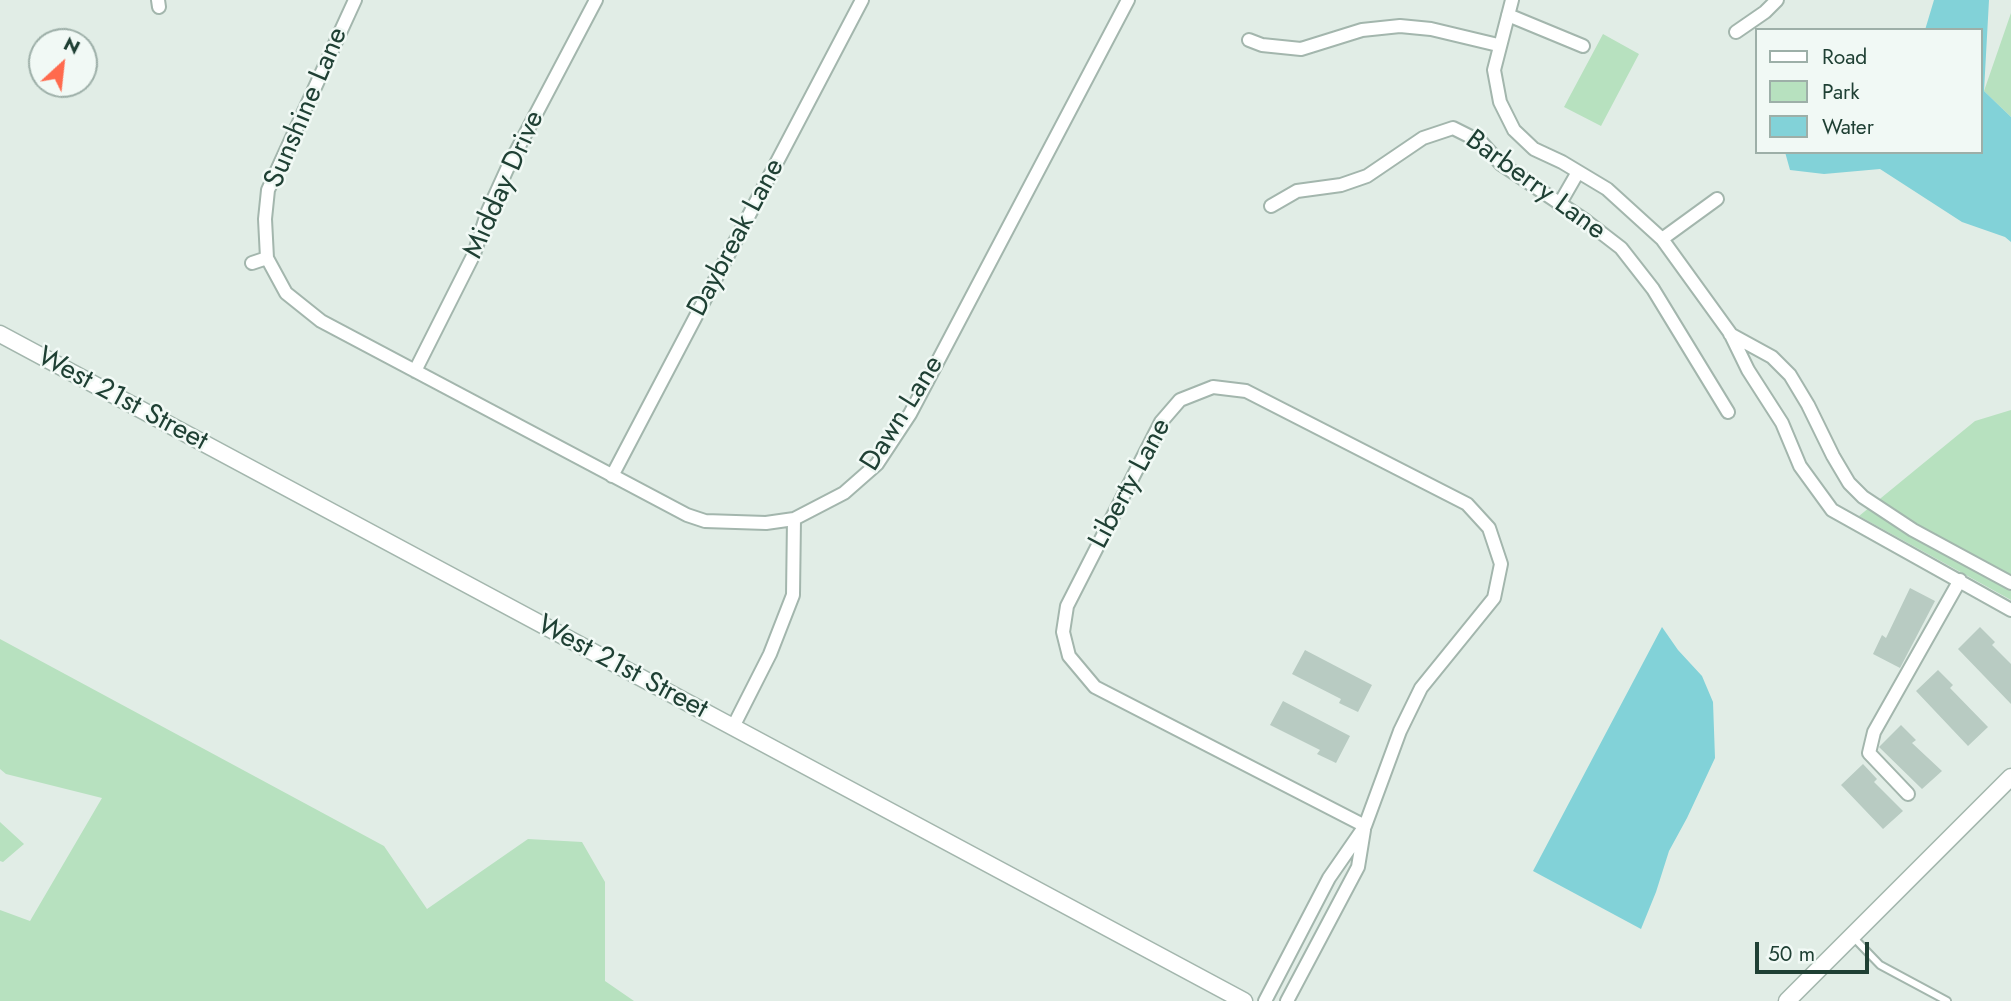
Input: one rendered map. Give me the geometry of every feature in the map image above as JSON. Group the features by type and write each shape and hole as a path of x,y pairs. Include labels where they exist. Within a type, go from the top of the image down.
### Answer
{"street":[{"name":"Sunshine Lane","path":"267,258 265,219 268,190 355,0"},
{"name":"Midday Drive","path":"415,371 474,254 488,211 508,167 596,0"},
{"name":"Daybreak Lane","path":"612,476 862,0"},
{"name":"Dawn Lane","path":"267,258 286,293 321,321 687,515 705,521 766,523 794,519 844,493 861,480 877,464 904,424 1128,0"},
{"path":"1512,0 1498,46 1494,70 1500,102 1514,130 1534,149 1607,189 1662,239 1730,333 1748,370 1782,424 1800,467 1832,510 2011,610"},
{"path":"1735,32 1765,12 1777,0"},
{"path":"1508,15 1583,46"},
{"path":"1249,40 1262,45 1301,49 1362,30 1400,26 1431,29 1498,46"},
{"name":"Barberry Lane","path":"1271,206 1297,191 1341,185 1367,176 1423,138 1454,128 1481,142 1501,164 1621,248 1653,289 1728,412"},
{"path":"1559,205 1578,172"},
{"path":"1662,239 1717,200"},
{"path":"252,263 267,258"},
{"path":"1730,333 1772,357 1790,375 1849,483 1863,497 1913,530 2011,583"},
{"name":"West 21st Street","path":"0,334 1244,1001"},
{"name":"Liberty Lane","path":"1287,1001 1358,867 1365,826 1400,731 1421,688 1494,598 1502,565 1489,528 1467,504 1245,391 1213,387 1180,400 1161,422 1067,606 1063,632 1069,656 1095,687 1365,826"},
{"path":"733,727 770,654 793,595 794,519"},
{"path":"1908,794 1869,752 1874,732 1960,580"},
{"path":"1787,1001 2011,777"},
{"name":"Liberty Lane","path":"1265,1001 1329,878 1365,826"}],"lane":[{"path":"1852,936 1880,965 1947,1001"}],"green space":[{"path":"2011,13 2011,117 1984,91"},
{"path":"1603,34 1639,54 1601,126 1564,107"},
{"path":"2011,410 2011,600 1859,516 1975,421"},
{"path":"0,639 384,846 427,909 528,839 582,842 605,882 605,981 634,1001 0,1001 0,910 30,921 102,798 6,774 0,769"},
{"path":"0,822 24,844 3,862 0,861"}],"water":[{"path":"1934,0 1989,0 1984,91 2011,117 2011,242 2005,237 1962,222 1880,169 1824,174 1790,170 1786,154 1983,154 1983,28 1926,28"},
{"path":"1662,627 1678,650 1702,676 1713,702 1715,758 1669,851 1641,929 1533,871"}],"building":[{"path":"1910,588 1935,601 1900,668 1873,654 1882,635 1886,638"},
{"path":"1980,627 1995,642 1992,645 2011,664 2011,704 1958,649"},
{"path":"1305,650 1372,685 1358,712 1339,703 1341,699 1292,674"},
{"path":"1938,670 1953,685 1950,688 1988,727 1968,746 1916,691"},
{"path":"1283,701 1350,736 1336,763 1317,754 1320,750 1270,725"},
{"path":"1901,725 1916,740 1912,743 1942,771 1922,789 1879,747"},
{"path":"1863,764 1877,779 1874,782 1903,811 1883,829 1841,785"}]}
